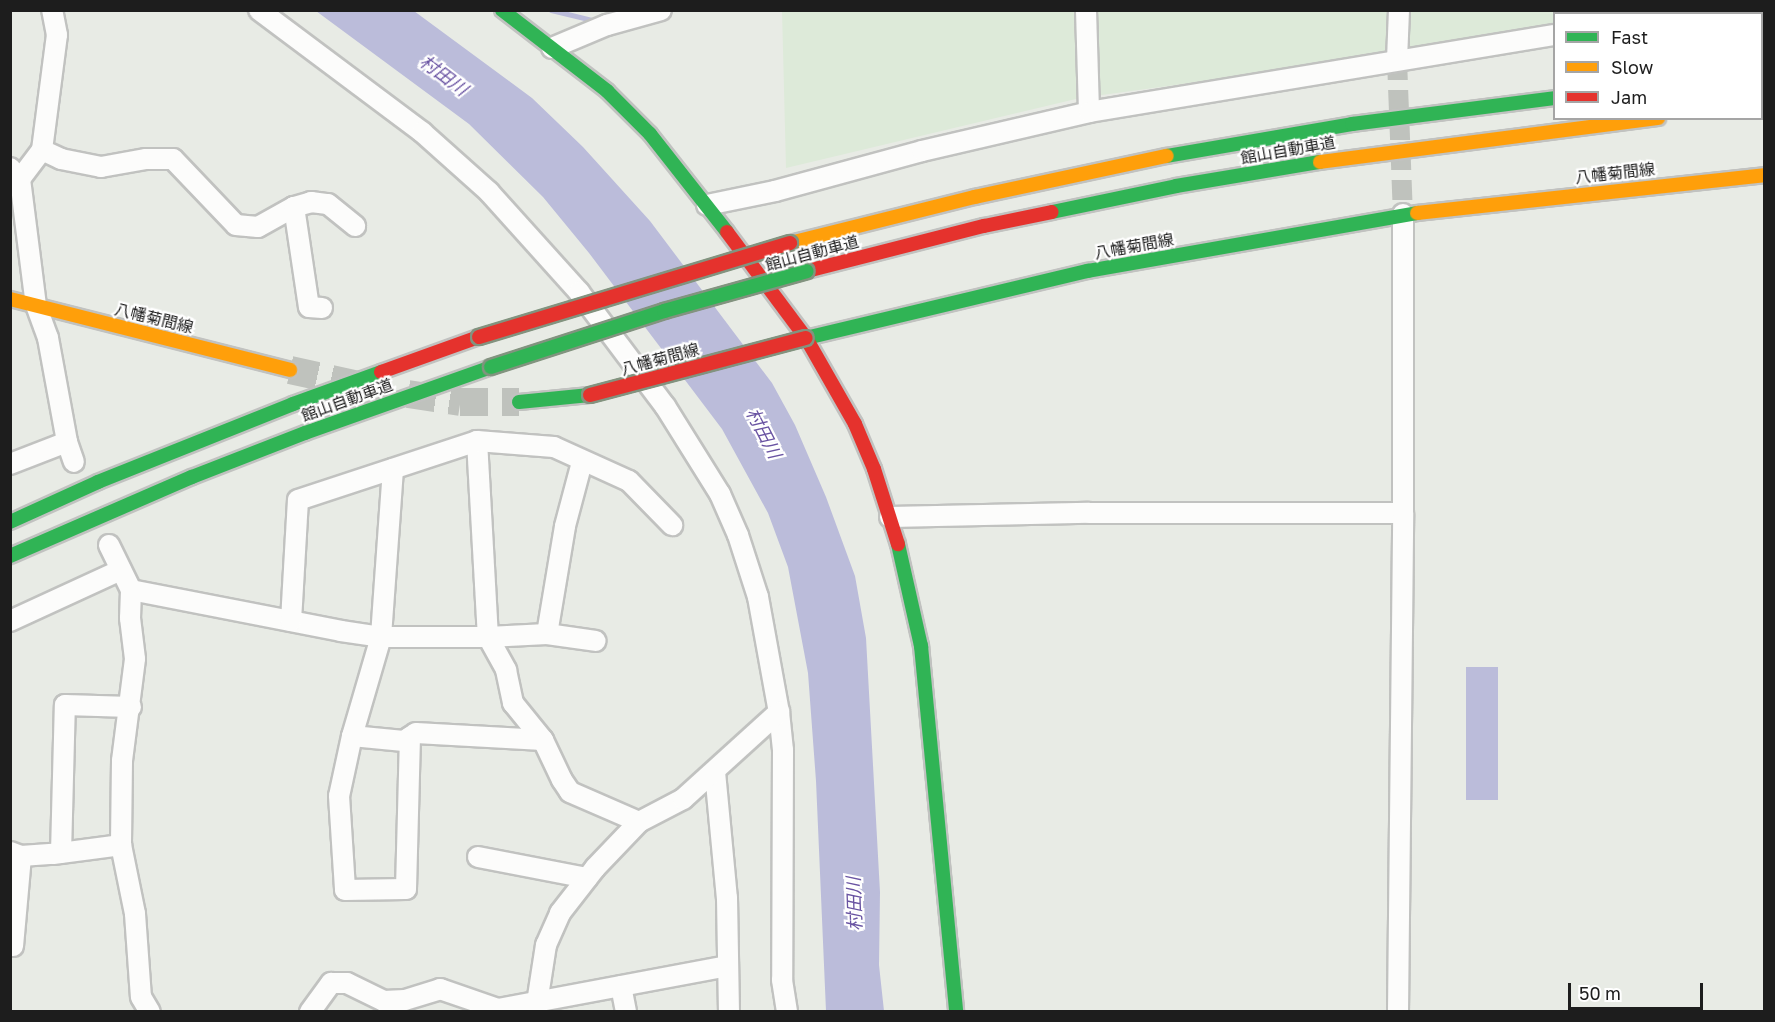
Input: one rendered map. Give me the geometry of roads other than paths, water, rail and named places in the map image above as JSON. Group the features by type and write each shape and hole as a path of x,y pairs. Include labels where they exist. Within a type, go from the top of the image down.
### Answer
{"main road":[{"path":"502,10 607,91 650,134 707,205 806,338 855,424 874,469 908,577 921,646 956,1011"},
{"name":"館山自動車道","path":"10,522 108,478 283,408 479,337 790,243 975,197 1166,156 1352,124 1553,98"},
{"name":"館山自動車道","path":"10,556 202,473 305,433 491,367 610,328 807,271 984,226 1176,186 1359,155 1642,120"},
{"name":"八幡菊間線","path":"519,402 550,401 590,395 806,338 1088,271 1402,214 1764,175"},
{"name":"八幡菊間線","path":"10,299 290,370"}],"street":[{"path":"51,10 57,35 42,150 15,174 36,304 48,338 67,442 74,462"},
{"path":"259,10 422,132 489,192 579,292 665,406 715,484 738,535 758,597 779,712 783,750 782,980 787,1011"},
{"path":"552,48 607,25 661,10"},
{"path":"1086,10 1089,112"},
{"path":"1397,60 1399,10"},
{"path":"707,205 775,191 922,151 1089,112 1553,35"},
{"path":"42,150 61,159 101,167 146,159 173,159 236,225 258,227 294,207 311,202 328,204 355,226"},
{"path":"294,207 309,307 322,308"},
{"path":"1398,1011 1403,513 1402,214"},
{"path":"477,441 488,637 506,670 513,703 543,740 570,792 639,822"},
{"path":"291,621 298,500 477,441 554,447 582,462 629,481 672,525"},
{"path":"10,464 67,442"},
{"path":"547,634 565,526 582,462"},
{"path":"393,469 381,637 352,736 339,796 345,891 406,889 410,737"},
{"path":"890,517 1089,513 1403,513"},
{"path":"109,545 131,590 130,618 135,659 131,707 122,760 121,845 135,914 141,997 150,1011"},
{"path":"10,621 121,570"},
{"path":"131,590 381,637 488,637 547,634 596,641"},
{"path":"61,853 66,705 131,707"},
{"path":"537,1003 546,945 560,913 587,878 639,822 683,799 779,712"},
{"path":"352,736 404,741 416,733 543,740"},
{"path":"715,772 727,898 729,1011"},
{"path":"13,946 16,854 61,853 121,845"},
{"path":"478,857 587,878"},
{"path":"310,1011 331,983 347,983 384,1001 405,1000 440,989 498,1009 727,966"},
{"path":"621,986 626,1011"}],"water":[{"name":"村田川","path":"316,11 414,11 532,98 583,147 650,221 772,383 795,425 826,497 855,576 866,638 880,892 879,965 884,1011 826,1011 816,781 808,673 788,567 768,513 722,429 589,253 543,197 469,124"},
{"path":"1466,667 1498,667 1498,800 1466,800"}],"waterway":[{"path":"551,10 596,21"}],"tunnel":[{"path":"1397,60 1403,214"},
{"path":"290,370 359,385"},
{"path":"408,394 460,402 519,402"}]}
